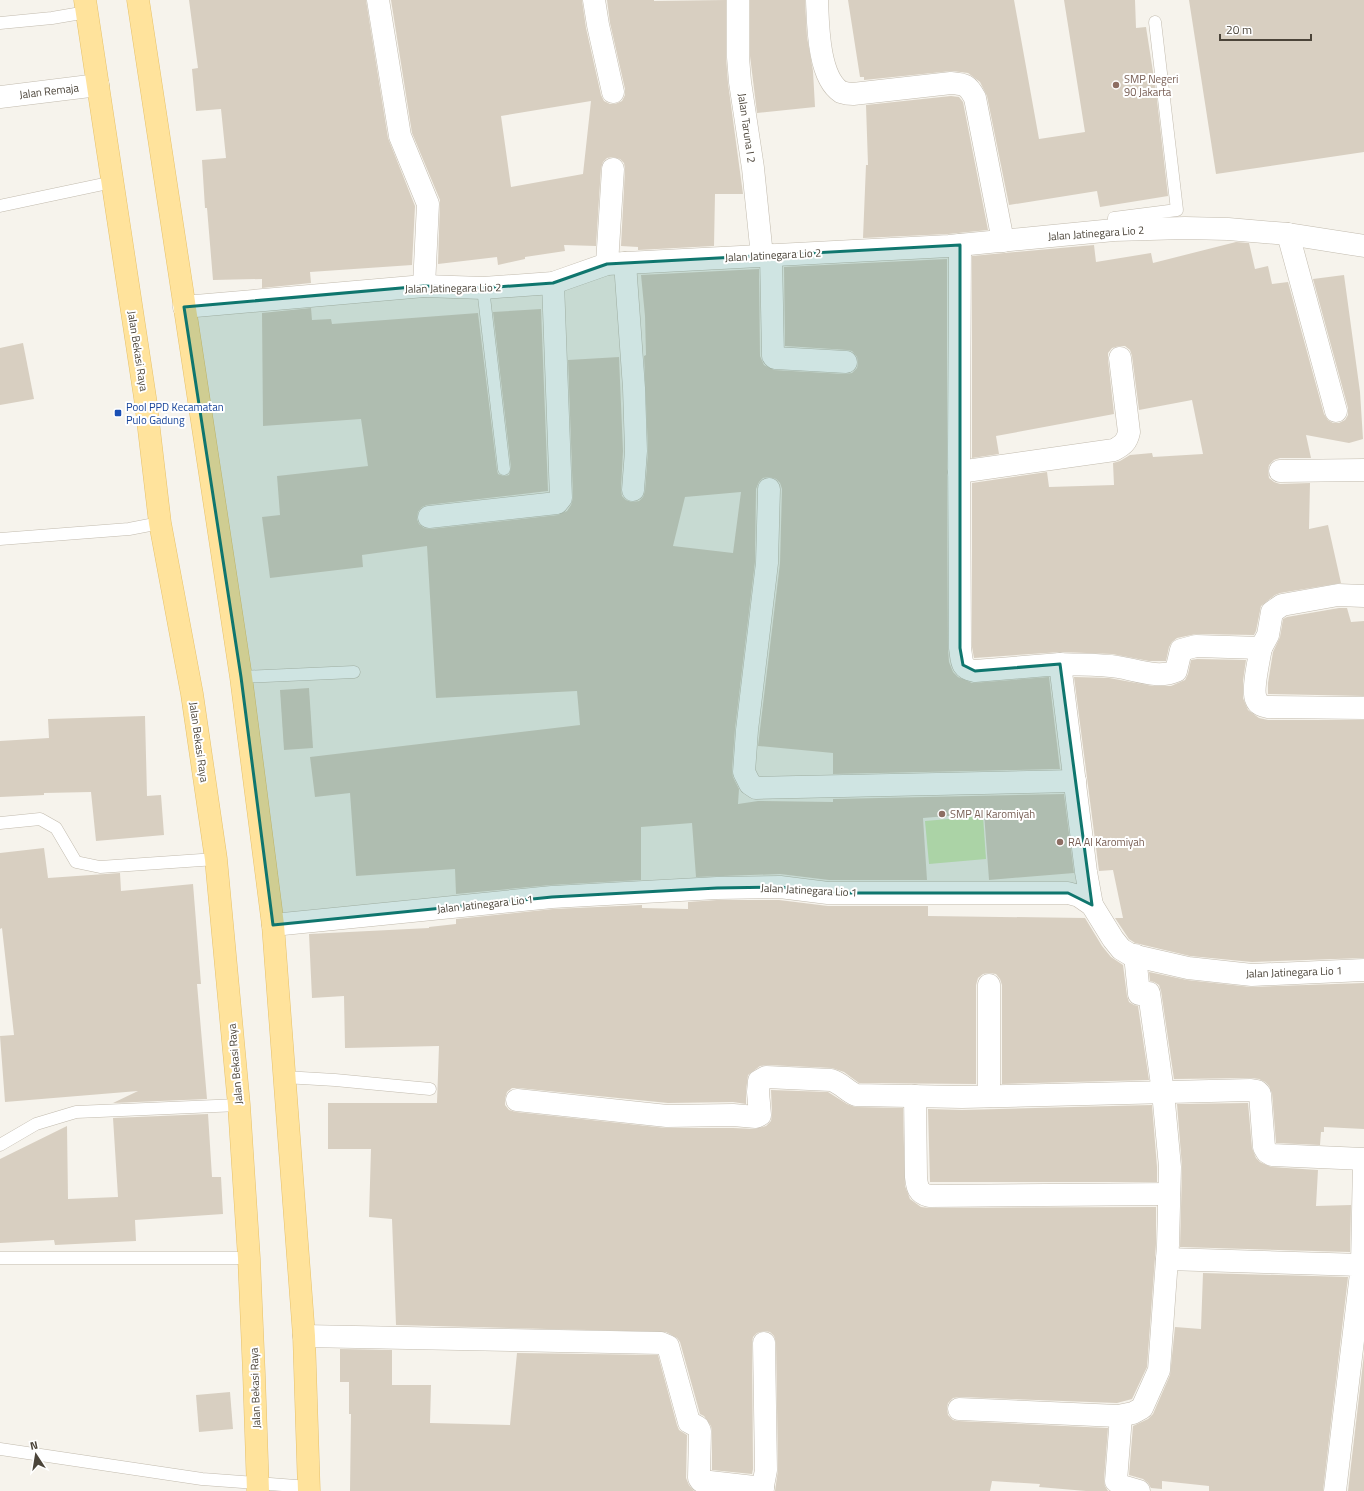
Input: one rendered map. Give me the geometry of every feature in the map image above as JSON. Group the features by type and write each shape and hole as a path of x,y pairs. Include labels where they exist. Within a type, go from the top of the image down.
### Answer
{"main road":[{"path":"138,0 241,677 272,925 304,1336 309,1489"},
{"name":"Jalan Bekasi Raya","path":"86,6 146,404 160,523 192,694 216,859 239,1105 249,1258 258,1487"}],"street":[{"path":"378,0 400,136 428,204 424,286"},
{"path":"594,0 613,92"},
{"name":"Jalan Taruna I 2","path":"738,0 739,70 767,256 773,356 775,358 846,362"},
{"path":"817,0 819,42 822,57 826,71 832,82 842,92 854,94 951,83 964,84 971,89 975,98 1003,241"},
{"name":"Jalan Remaja","path":"0,96 98,85"},
{"path":"613,169 616,263 634,388 636,450 633,490"},
{"name":"Jalan Jatinegara Lio 2","path":"184,307 424,286 483,288 553,283 616,263 960,246 1114,230 1199,228 1288,234 1364,246"},
{"path":"1288,234 1336,411"},
{"path":"960,246 960,648 963,665 967,670 975,672 1060,664 1118,667 1142,673 1168,675 1176,671 1181,650 1196,646 1261,648"},
{"path":"429,517 557,503 561,498 553,283"},
{"path":"960,472 1114,450 1122,446 1127,441 1129,432 1120,358"},
{"path":"1280,471 1364,470"},
{"path":"769,489 767,562 747,730 744,772 750,784 756,788 1075,781"},
{"path":"1364,596 1338,595 1282,605 1272,612 1268,635 1261,648 1254,692 1256,700 1260,705 1268,707 1364,708"},
{"path":"1060,664 1092,905"},
{"name":"Jalan Jatinegara Lio 1","path":"272,925 552,897 724,888 780,887 828,893 1068,893 1080,896 1092,905 1121,949 1135,955 1188,968 1252,975 1364,970"},
{"path":"959,1409 1121,1416 1133,1413 1142,1408 1160,1370 1167,1259 1170,1167 1163,1092 1149,992 1139,994 1135,955"},
{"path":"989,985 989,1096"},
{"path":"517,1100 667,1116 733,1115 756,1117 760,1115 758,1092 759,1081 766,1076 831,1080 837,1082 856,1095 989,1096 1257,1091 1261,1098 1264,1147 1267,1152 1272,1155 1364,1160 1362,1266 1334,1491"},
{"path":"915,1096 917,1188 922,1194 936,1196 1169,1194"},
{"path":"1167,1259 1362,1266"},
{"path":"304,1336 661,1342 668,1346 689,1422 698,1427 700,1431 699,1478 701,1481 763,1489 766,1470 764,1342"},
{"path":"1121,1416 1116,1482 1122,1486 1139,1491"}],"lane":[{"path":"0,24 52,18 86,6"},
{"path":"1114,230 1114,218 1177,210 1155,22"},
{"path":"0,206 113,182"},
{"path":"483,288 504,469"},
{"path":"0,539 129,529 160,523"},
{"path":"241,677 354,672"},
{"path":"0,823 40,819 56,828 76,862 100,867 216,859"},
{"path":"284,1077 430,1089"},
{"path":"0,1145 36,1124 76,1112 239,1105"},
{"path":"0,1258 249,1258"},
{"path":"0,1449 258,1487 309,1489"}],"highlighted area":[{"path":"960,245 960,648 963,665 975,671 1060,664 1092,905 1068,893 828,893 780,887 717,888 552,897 273,925 241,677 184,307 424,286 483,288 553,283 607,264"}],"green space":[{"path":"983,816 986,859 929,864 925,821"}],"building":[{"path":"189,0 366,0 388,138 415,206 412,265 310,272 311,283 262,288 262,279 213,280 207,208 205,208 202,160 226,158 221,109 196,111 192,69 198,68"},
{"path":"391,0 582,0 586,28 601,95 604,101 610,104 615,104 622,101 625,95 625,89 610,23 607,0 726,0 726,57 728,83 743,194 715,194 714,246 638,250 638,247 621,246 625,169 624,163 620,159 613,157 607,158 603,162 601,168 596,246 564,245 565,251 525,257 525,259 498,265 497,257 438,264 440,200 412,133","holes":["591,101 583,174 511,187 501,116"]},
{"path":"750,0 805,0 807,37 813,71 815,107 757,113 750,56"},
{"path":"848,0 1014,0 1039,139 1085,132 1064,0 1135,0 1136,28 1146,27 1156,91 1168,196 1100,207 1097,191 1009,205 987,96 980,82 968,73 952,71 864,80 864,77 860,77"},
{"path":"1189,0 1364,0 1364,152 1216,174"},
{"path":"951,96 959,97 963,102 988,230 948,234 863,238 866,165 868,165 866,105"},
{"path":"1236,242 1249,243 1255,269 1268,266 1272,284 1288,282 1324,414 1328,420 1333,423 1339,423 1345,420 1348,415 1348,408 1313,279 1344,275 1360,392 1363,439 1349,443 1306,435 1311,458 1280,458 1274,460 1269,465 1268,471 1269,478 1280,484 1310,483 1309,529 1328,525 1341,583 1275,595 1261,606 1254,635 1196,634 1177,638 1169,647 1166,661 1149,661 1112,654 1061,652 974,658 972,647 972,483 1047,472 1049,487 1114,485 1113,463 1130,455 1152,453 1153,457 1203,454 1192,400 1139,410 1132,356 1130,350 1125,346 1119,346 1112,348 1108,353 1114,414 996,436 999,454 972,458 972,256 1094,245 1096,262 1151,253 1153,263"},
{"path":"947,259 949,662 953,672 958,677 972,683 1049,677 1060,769 833,774 833,753 758,746 780,563 782,489 780,483 776,479 769,477 763,478 759,482 756,489 755,562 735,729 732,771 733,777 739,789 738,804 758,801 833,802 833,799 1064,794 1074,873 989,880 984,813 923,818 927,880 829,880 780,874 696,877 692,823 641,827 641,880 551,885 456,894 455,869 356,876 350,793 315,797 310,757 580,725 577,691 436,698 427,546 362,555 363,567 270,578 262,517 280,515 277,476 368,466 361,419 263,426 262,313 311,308 312,320 331,319 332,324 478,313 497,470 498,474 504,476 509,475 511,468 493,312 541,309 548,491 427,505 422,507 418,512 417,519 419,524 424,528 430,529 558,515 567,511 573,498 568,360 619,357 623,451 622,496 626,500 632,502 639,501 643,497 645,491 648,451 644,356 646,355 645,316 641,275 759,269 760,356 764,365 774,370 845,374 852,373 857,368 858,363 857,357 852,351 785,346 784,267","holes":["741,492 733,553 673,546 685,497"]},
{"path":"23,343 34,399 0,405 0,348"},
{"path":"1339,608 1347,608 1351,622 1364,621 1364,696 1268,694 1268,683 1273,652 1280,637 1283,619"},
{"path":"1191,660 1246,660 1243,681 1243,698 1248,710 1259,718 1268,720 1364,720 1364,958 1252,962 1190,956 1135,943 1129,939 1115,918 1123,918 1113,870 1099,871 1074,677 1109,678 1153,686 1171,686 1185,680"},
{"path":"309,688 313,748 284,750 280,690"},
{"path":"145,716 147,796 161,795 164,835 96,841 91,792 44,793 44,795 0,797 0,741 49,738 48,719"},
{"path":"44,848 48,878 120,873 121,891 193,884 201,984 197,984 207,1099 113,1103 138,1091 5,1102 0,1036 14,1035 2,928 0,929 0,853"},
{"path":"717,900 779,900 828,906 928,906 928,916 1085,918 1102,946 1111,957 1123,965 1129,1002 1138,1006 1149,1080 1002,1084 1002,985 996,974 989,973 983,974 978,978 976,985 976,1084 859,1083 844,1072 832,1068 767,1065 760,1066 748,1075 746,1104 733,1102 668,1103 518,1088 512,1088 507,1092 505,1099 505,1105 509,1110 516,1112 666,1128 755,1129 766,1126 771,1121 771,1090 828,1092 847,1104 855,1107 903,1108 905,1186 910,1199 921,1207 1156,1207 1156,1244 1147,1367 1132,1399 1117,1403 960,1397 953,1398 948,1403 947,1408 948,1415 953,1420 958,1421 1108,1428 1104,1480 1108,1491 1086,1491 1039,1487 1040,1484 992,1481 990,1491 775,1491 778,1470 776,1343 774,1336 770,1332 764,1331 757,1333 753,1337 752,1343 752,1474 712,1470 711,1426 704,1416 700,1414 680,1342 677,1338 666,1332 396,1325 392,1219 369,1217 371,1149 328,1149 328,1103 437,1103 439,1046 345,1048 344,996 312,998 309,934 429,928 456,924 456,919 553,909 642,905 642,908 688,909 688,902"},
{"path":"1149,972 1187,980 1251,987 1364,983 1364,1129 1324,1127 1324,1132 1321,1132 1320,1145 1276,1143 1272,1093 1269,1086 1265,1082 1259,1079 1251,1078 1174,1079 1161,991 1159,985 1150,981"},
{"path":"1248,1103 1252,1148 1256,1158 1260,1162 1271,1167 1318,1170 1316,1206 1351,1205 1350,1252 1180,1247 1182,1167 1177,1104"},
{"path":"1152,1105 1157,1182 930,1182 928,1109 962,1110"},
{"path":"208,1114 212,1177 221,1177 223,1214 135,1220 136,1241 55,1245 54,1240 0,1243 0,1159 67,1126 68,1199 118,1197 113,1118"},
{"path":"1203,1273 1348,1277 1323,1491 1209,1491 1209,1486 1162,1481 1162,1489 1151,1488 1143,1479 1129,1475 1133,1426 1148,1419 1153,1414 1170,1375 1175,1327 1201,1329"},
{"path":"340,1349 392,1350 392,1385 431,1385 430,1423 510,1425 517,1353 658,1355 677,1425 679,1430 687,1435 686,1478 694,1491 350,1491 351,1414 349,1414 349,1382 340,1382"},
{"path":"1364,1354 1364,1491 1348,1491"},
{"path":"230,1392 233,1429 199,1432 196,1395"}],"place":[{"name":"SMP Negeri 90 Jakarta","path":"1116,85"},
{"name":"Pool PPD Kecamatan Pulo Gadung","path":"118,413"},
{"name":"SMP Al Karomiyah","path":"942,814"},
{"name":"RA Al Karomiyah","path":"1060,842"}]}
